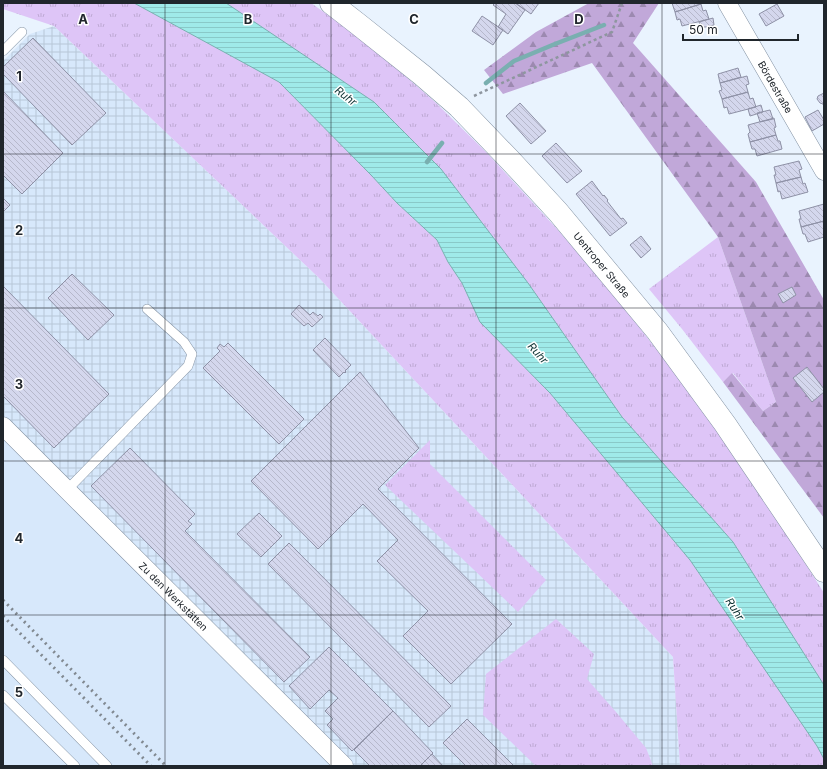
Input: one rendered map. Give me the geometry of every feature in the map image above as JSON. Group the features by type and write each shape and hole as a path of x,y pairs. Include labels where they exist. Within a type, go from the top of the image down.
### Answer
{"main road":[{"name":"Uentroper Straße","path":"331,3 422,75 459,107 558,212 657,331 724,424 824,570"}],"street":[{"name":"Bördestraße","path":"727,3 824,171"},
{"name":"Zu den Werkstätten","path":"3,426 344,766"}],"lane":[{"path":"3,51 22,32"},
{"path":"67,490 188,366 192,354 184,342 147,309"},
{"path":"3,660 107,766"},
{"path":"3,695 75,766"}],"path":[{"path":"459,107 473,97 612,32 622,3"}],"shaded area":[{"path":"54,26 319,278 673,657 680,766 337,766 3,432 3,61 30,34"},
{"path":"3,432 337,766 3,766"}],"green space":[{"path":"3,3 134,3 279,82 397,203 437,240 448,262 462,283 480,322 550,393 690,560 817,746 824,759 824,766 680,766 673,657 319,278 54,26 3,9"},
{"path":"226,3 311,3 366,42 435,102 487,153 557,229 614,295 678,377 754,482 824,593 824,685 733,542 622,417 528,283"},
{"path":"589,3 659,3 633,43 756,182 824,300 824,518 723,382 732,373 763,411 776,402 718,237 592,63 503,94 484,70 536,32"},
{"path":"718,237 776,402 763,411 733,373 723,382 649,289"},
{"path":"430,440 430,464 546,580 518,612 385,485"},
{"path":"556,619 594,654 587,679 646,748 653,766 536,766 483,715 486,674"}],"water":[{"name":"Ruhr","path":"134,3 226,3 374,102 441,169 528,283 622,417 733,542 824,685 824,759 817,746 690,560 550,393 480,322 462,283 448,262 437,240 397,203 279,82"}],"building":[{"path":"495,3 515,3 525,10 508,34 498,27 506,14 493,5"},
{"path":"517,3 539,3 531,14"},
{"path":"672,3 701,3 701,4 675,12"},
{"path":"701,4 703,11 706,10 709,19 682,26 680,19 677,20 675,12"},
{"path":"777,4 784,16 766,26 759,14"},
{"path":"482,16 503,30 493,45 472,31"},
{"path":"713,18 714,25 701,28 699,22"},
{"path":"33,38 106,113 72,145 3,74 3,67"},
{"path":"738,68 741,77 720,83 718,74"},
{"path":"747,76 749,84 746,85 748,92 722,99 719,91 722,90 720,83"},
{"path":"3,91 63,153 22,194 3,175"},
{"path":"748,92 750,99 753,98 756,107 729,114 727,107 724,108 722,99"},
{"path":"824,93 824,106 817,99 818,96"},
{"path":"520,103 546,131 531,144 506,116"},
{"path":"761,105 763,112 750,116 748,109"},
{"path":"770,110 773,119 760,122 757,113"},
{"path":"818,110 824,120 824,124 812,131 805,117"},
{"path":"774,118 776,135 750,142 748,125"},
{"path":"776,135 778,141 780,141 782,149 757,156 755,149 752,149 750,142"},
{"path":"556,143 582,171 567,183 542,156"},
{"path":"799,161 802,169 799,170 801,177 776,183 774,167"},
{"path":"801,177 808,192 782,199 780,191 778,192 776,183"},
{"path":"592,181 621,219 623,218 627,223 610,236 576,194"},
{"path":"3,198 10,205 3,212"},
{"path":"824,204 824,221 801,227 799,211"},
{"path":"824,221 824,237 808,242 801,227"},
{"path":"641,236 651,249 641,258 630,245"},
{"path":"72,274 114,315 88,340 48,298"},
{"path":"3,286 109,394 54,448 3,396"},
{"path":"792,287 796,295 783,303 778,294"},
{"path":"299,305 310,315 313,312 318,316 320,314 323,317 312,327 308,323 304,326 291,314"},
{"path":"325,338 351,365 345,373 344,372 339,377 313,350"},
{"path":"228,343 304,419 279,444 203,368 220,351 217,348 220,344 224,347"},
{"path":"807,367 824,389 824,392 812,402 793,378"},
{"path":"360,372 419,448 378,489 512,624 451,684 403,636 428,611 377,561 398,540 363,504 318,549 251,481"},
{"path":"130,448 195,514 188,521 192,524 185,531 310,657 284,682 91,486"},
{"path":"259,513 282,536 261,557 237,534"},
{"path":"289,543 451,706 429,727 268,564"},
{"path":"329,647 393,711 352,751 327,725 333,719 325,711 338,698 329,690 310,709 289,686"},
{"path":"393,711 433,753 420,766 370,766 354,750"},
{"path":"467,719 514,766 466,766 443,743"},
{"path":"432,754 443,766 420,766"}],"waterway":[{"path":"486,83 514,61 604,25"},
{"path":"427,162 442,143"}],"railway":[{"path":"3,600 166,766"},
{"path":"3,616 151,766"}]}
